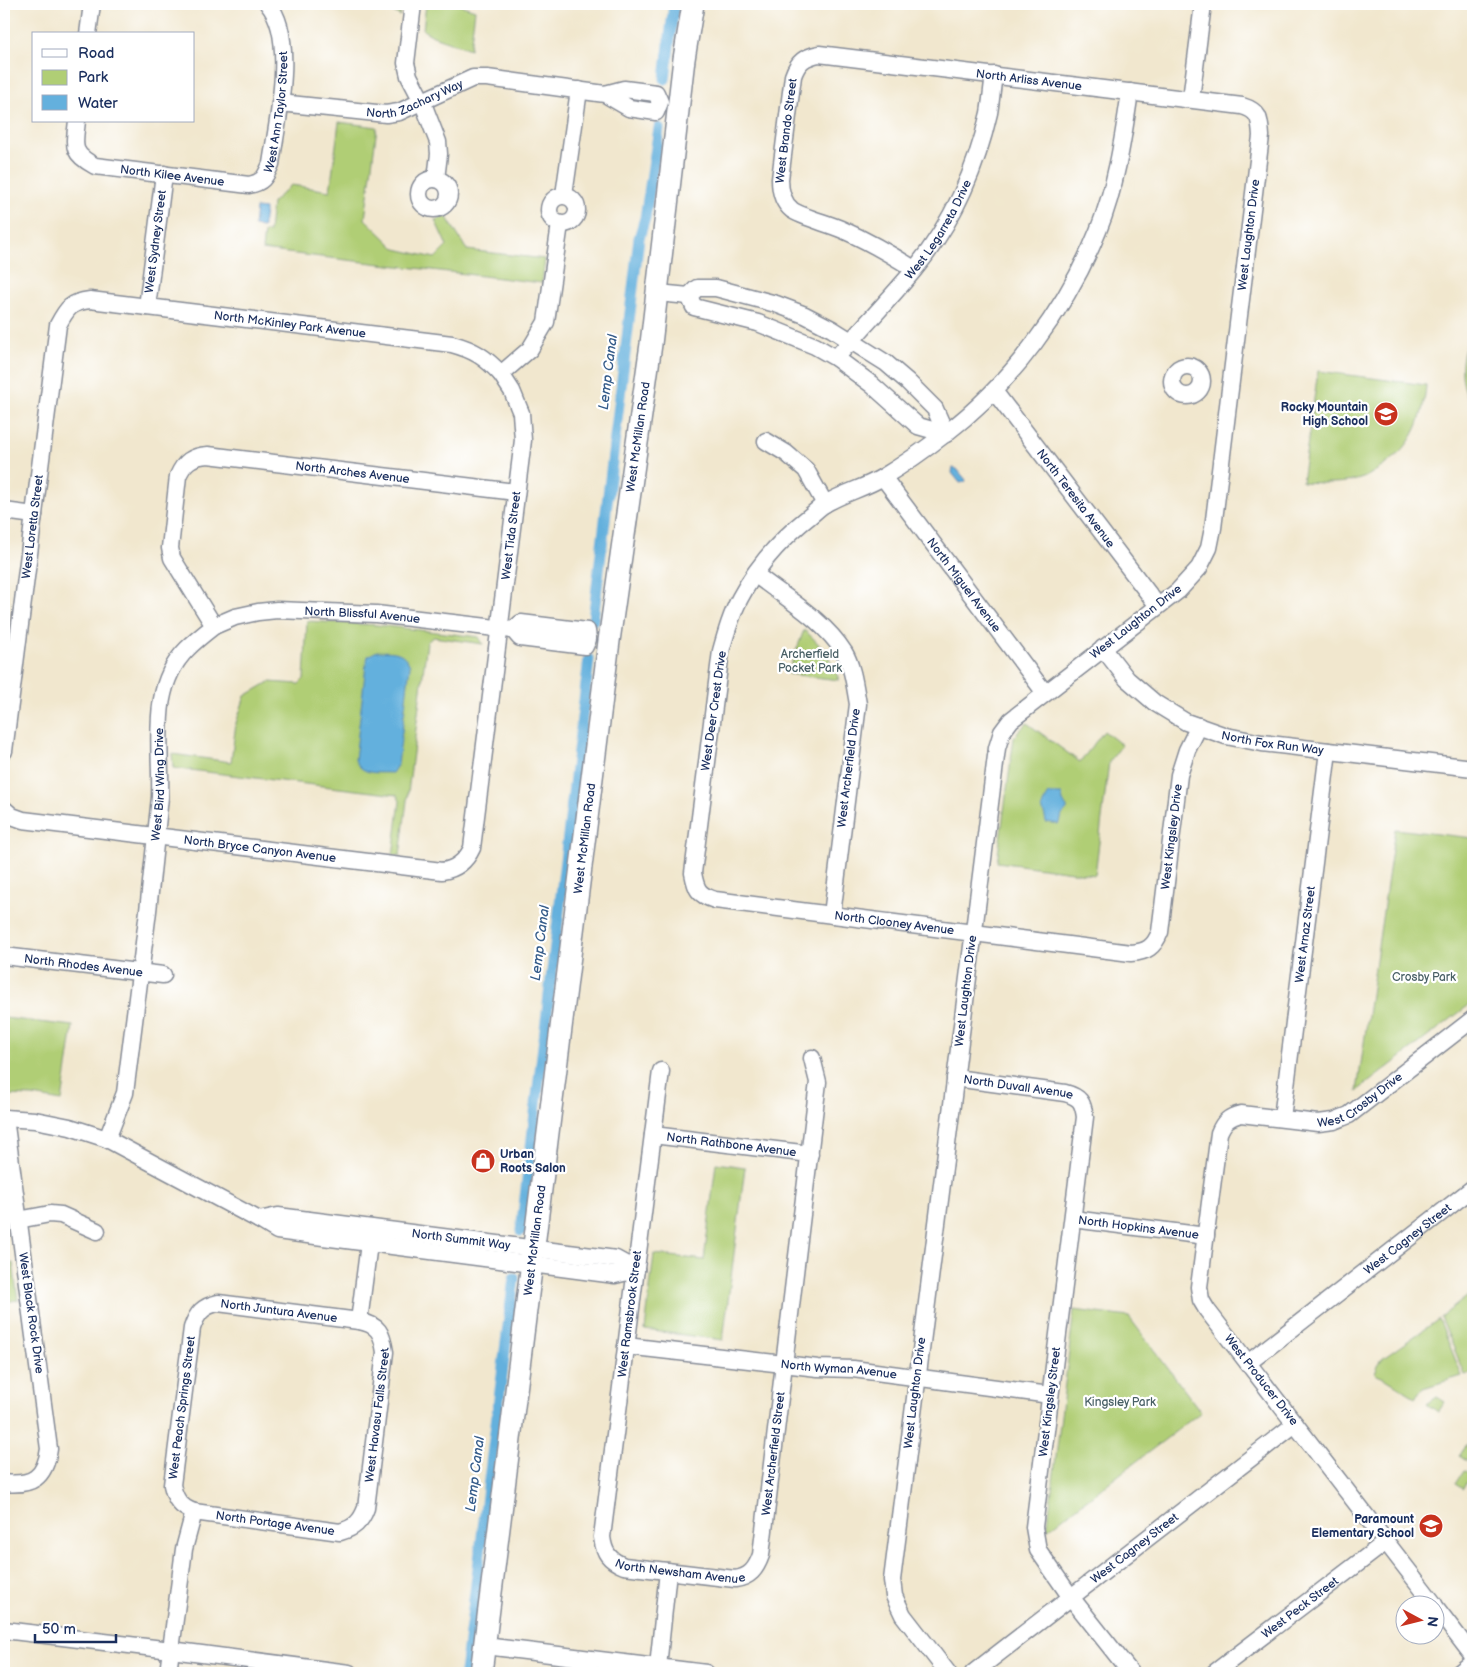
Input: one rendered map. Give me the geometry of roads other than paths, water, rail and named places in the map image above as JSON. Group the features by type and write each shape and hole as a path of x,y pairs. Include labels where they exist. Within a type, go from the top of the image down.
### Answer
{"main road":[{"name":"West McMillan Road","path":"481,1673 534,1257 598,640 658,293 669,104 693,4"}],"street":[{"path":"88,32 92,4"},
{"path":"413,4 406,63 409,76 422,100 438,142 436,179"},
{"path":"1191,99 1203,4"},
{"name":"West Ann Taylor Street","path":"265,178 272,164 284,53 282,36 272,10"},
{"name":"North Arliss Avenue","path":"801,60 819,54 1191,99 1242,106 1250,108 1258,114"},
{"name":"West Brando Street","path":"801,60 793,76 780,179 780,190 785,202 794,211 842,230 895,257 914,270"},
{"name":"West Legarreta Drive","path":"836,358 914,270 943,228 968,178 980,147 989,111 994,75"},
{"name":"North Zachary Way","path":"280,103 386,114 399,112 473,78 487,78 605,94 624,90 656,93 669,104"},
{"path":"500,374 530,349 546,322 560,224 549,215 549,205 554,198 564,195 579,90"},
{"name":"West Deer Crest Drive","path":"700,893 695,884 693,873 721,651 730,621 740,598 755,574 778,545 799,525 825,504 883,477 946,434 994,391 1038,338 1073,283 1098,231 1120,152 1130,92"},
{"name":"West Laughton Drive","path":"948,1673 903,1615 894,1596 892,1580 997,748 1002,732 1011,720 1178,591 1199,568 1209,548 1214,528 1262,136 1258,114"},
{"name":"North Kilee Avenue","path":"77,122 74,140 77,151 81,158 95,166 249,185 258,183 265,178"},
{"name":"West Sydney Street","path":"147,307 164,174"},
{"path":"689,296 697,288 716,288 768,302 805,315 851,340 886,363 935,409 946,434"},
{"path":"658,293 689,296"},
{"path":"689,296 694,307 758,323 815,346 836,358 871,384 918,426 946,434"},
{"name":"North McKinley Park Avenue","path":"70,306 79,301 90,300 452,344 467,348 485,358 500,374"},
{"name":"West Loretta Street","path":"4,751 58,324 70,306"},
{"name":"West Tida Street","path":"459,865 467,859 472,848 506,629 516,492 523,440 521,412 512,390 500,374"},
{"path":"1202,383 1231,386"},
{"name":"North Teresita Avenue","path":"994,391 1158,606"},
{"path":"766,442 786,453 806,470 825,504"},
{"name":"North Arches Avenue","path":"214,626 172,558 170,548 178,476 182,467 189,460 198,456 208,455 516,492"},
{"name":"North Miguel Avenue","path":"883,477 1045,693"},
{"path":"4,511 34,515"},
{"name":"West Archerfield Drive","path":"755,574 813,618 829,633 845,654 854,679 858,704 832,915"},
{"name":"North Blissful Avenue","path":"214,626 235,617 277,610 376,614 506,629 521,623 587,631 598,640"},
{"name":"West Bird Wing Drive","path":"107,1139 125,1093 156,836 161,780 158,740 159,720 165,687 175,666 187,649 214,626"},
{"name":"North Fox Run Way","path":"1103,648 1127,679 1155,703 1186,722 1226,736 1328,751 1473,768"},
{"name":"West Kingsley Drive","path":"1150,949 1156,943 1160,932 1179,775 1187,750 1199,726"},
{"name":"West Arnaz Street","path":"1282,1118 1328,751"},
{"name":"North Bryce Canyon Avenue","path":"4,809 12,816 23,820 442,871 450,870 459,865"},
{"name":"North Clooney Avenue","path":"700,893 715,900 1131,953 1150,949"},
{"name":"North Rhodes Avenue","path":"4,956 163,975"},
{"name":"West Crosby Drive","path":"1227,1120 1241,1114 1318,1123 1334,1121 1349,1115 1473,1019"},
{"name":"West Archerfield Street","path":"752,1573 761,1555 810,1154 818,1082 812,1058"},
{"name":"West Ramsbrook Street","path":"608,1557 604,1549 602,1537 661,1071"},
{"name":"North Duvall Avenue","path":"955,1078 1065,1093 1074,1095 1080,1101"},
{"name":"West Kingsley Street","path":"1080,1101 1085,1117 1034,1527 1038,1550 1070,1596 1131,1673"},
{"name":"North Summit Way","path":"5,1118 35,1120 70,1127 107,1139 277,1231 370,1236 534,1257 616,1259 636,1270"},
{"name":"West Black Rock Drive","path":"4,1482 19,1484 30,1482 40,1475 47,1464 49,1449 5,1118"},
{"name":"West Producer Drive","path":"1227,1120 1219,1133 1199,1287 1201,1300 1426,1594"},
{"name":"North Rathbone Avenue","path":"653,1135 810,1154"},
{"name":"West Cagney Street","path":"1248,1363 1473,1188"},
{"path":"18,1220 50,1214 61,1215 97,1231"},
{"name":"North Hopkins Avenue","path":"1073,1219 1206,1236"},
{"path":"359,1320 370,1236"},
{"name":"North Juntura Avenue","path":"200,1311 208,1305 218,1303 359,1320"},
{"name":"West Peach Springs Street","path":"194,1512 186,1510 179,1504 172,1484 192,1328 200,1311"},
{"name":"West Havasu Falls Street","path":"356,1525 363,1517 366,1508 385,1352 383,1338 378,1329 370,1323 359,1320"},
{"name":"North Wyman Avenue","path":"626,1346 785,1365 853,1369 1050,1395"},
{"name":"West Cagney Street","path":"972,1673 1295,1424"},
{"path":"168,1673 184,1549 194,1512"},
{"name":"North Portage Avenue","path":"194,1512 340,1532 356,1525"},
{"name":"West Peck Street","path":"1214,1673 1386,1542"},
{"name":"North Newsham Avenue","path":"608,1557 624,1566 735,1579 744,1578 752,1573"},
{"path":"658,1667 668,1571"},
{"name":"West Producer Drive","path":"1444,1618 1473,1656"},
{"path":"4,1630 349,1673"},
{"path":"485,1646 706,1673"},
{"path":"1459,1673 1473,1662"}],"water":[{"path":"256,208 265,209 263,227 254,226"},
{"path":"953,468 957,469 966,480 965,482 960,483 952,473"},
{"path":"377,651 401,654 410,666 398,764 392,773 366,771 355,760 366,665 368,656"},
{"path":"1049,794 1062,794 1063,802 1067,807 1058,824 1046,822 1042,806"}],"waterway":[{"name":"Lemp Canal","path":"665,79 674,4"},
{"name":"Lemp Canal","path":"593,620 639,238 645,218 659,128"},
{"name":"Lemp Canal","path":"521,1231 589,659"},
{"name":"Lemp Canal","path":"465,1673 514,1278"}],"place":[{"name":"Rocky Mountain High School","path":"1386,414"},
{"name":"Urban Roots Salon","path":"483,1161"},
{"name":"Paramount Elementary School","path":"1431,1526"}],"park label":[{"name":"Archerfield Pocket Park","path":"810,661"},
{"name":"Crosby Park","path":"1424,977"},
{"name":"Kingsley Park","path":"1120,1402"}]}
